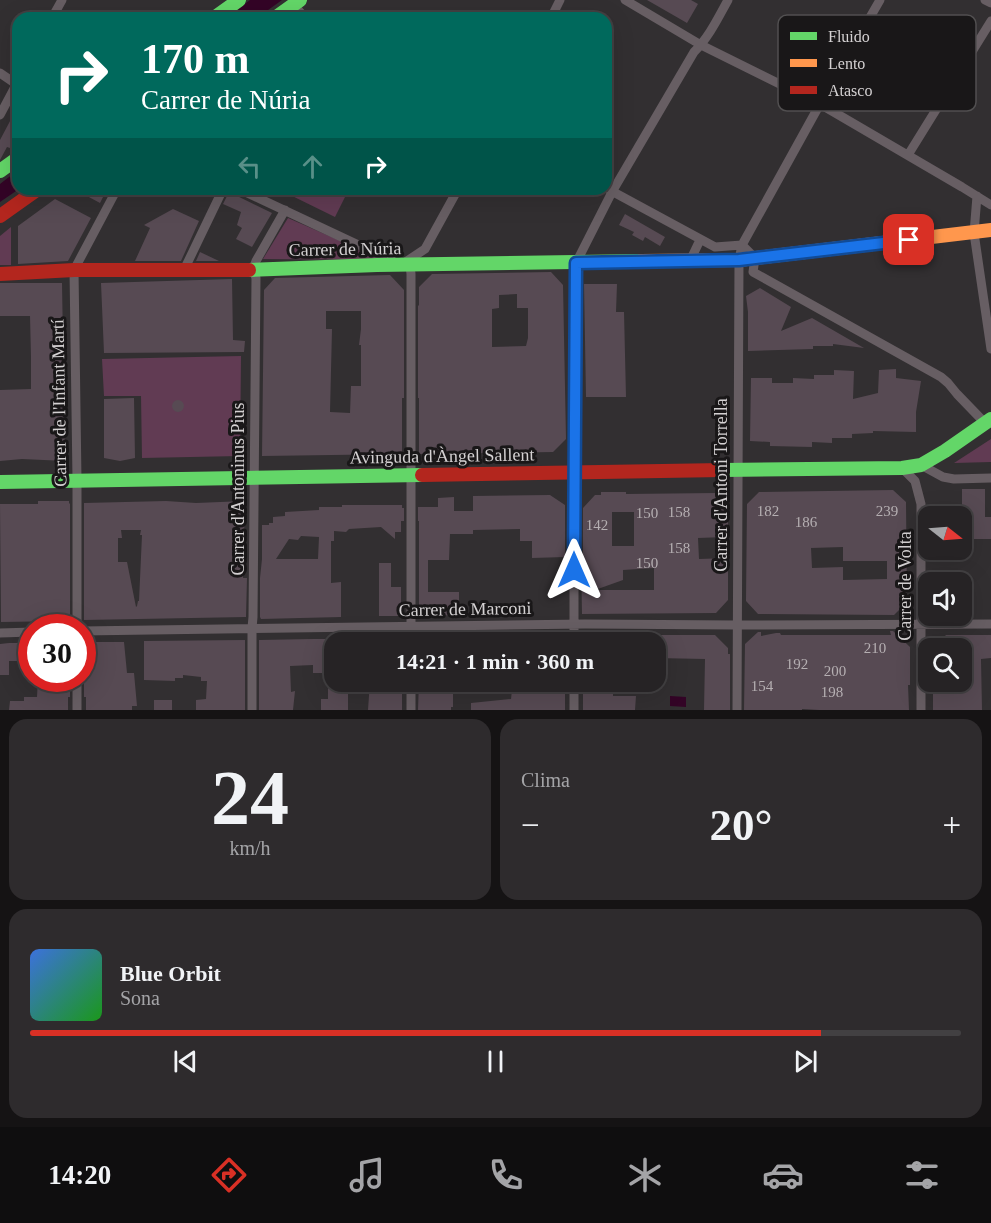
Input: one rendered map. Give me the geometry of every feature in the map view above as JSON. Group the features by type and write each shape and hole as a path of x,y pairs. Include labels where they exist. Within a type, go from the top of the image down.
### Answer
{"street":[{"path":"222,12 239,0"},
{"path":"625,0 701,45 778,83"},
{"path":"612,185 694,52 713,28 728,0"},
{"name":"Carrer d'Antoni Torrella","path":"871,15 880,0"},
{"path":"985,0 991,3"},
{"path":"284,12 297,2"},
{"path":"976,45 991,21"},
{"path":"0,115 12,92"},
{"name":"Carrer d'Antoni Torrella","path":"737,710 739,260 742,245 816,111"},
{"path":"832,111 991,205"},
{"path":"908,155 935,111"},
{"path":"612,192 715,248 742,245 755,258 753,272 941,377 988,421 945,452 921,465"},
{"path":"0,216 30,195"},
{"name":"Carrer de l'Infant Martí","path":"77,614 74,270 114,195"},
{"path":"184,270 220,195"},
{"path":"253,195 405,265 411,274 411,632"},
{"path":"405,265 425,249 455,195"},
{"path":"575,632 576,263 607,195"},
{"path":"977,196 974,233 991,349"},
{"path":"253,269 285,210"},
{"name":"Carrer de Núria","path":"0,274 74,270 739,260 991,230"},
{"path":"690,261 700,240"},
{"path":"425,249 427,256 435,264"},
{"name":"Carrer d'Antoninus Pius","path":"252,710 256,278 253,269"},
{"path":"921,465 943,477 991,478"},
{"name":"Avinguda d'Àngel Sallent","path":"0,482 885,469 921,465"},
{"name":"Carrer de Volta","path":"902,468 915,482 921,504 921,572"},
{"name":"Carrer de Marconi","path":"96,632 575,624 918,623"},
{"name":"Carrer de Marconi","path":"972,624 991,624"},
{"name":"Carrer de Volta","path":"921,626 921,710"},
{"path":"0,633 18,632"},
{"path":"77,692 77,710"},
{"path":"411,692 411,710"},
{"path":"574,692 574,710"}],"shaded area":[{"path":"250,0 282,0 265,12 234,12"},
{"path":"12,175 12,194 0,202 0,184"},
{"path":"290,195 346,195 335,217"},
{"path":"288,218 384,260 263,259"},
{"path":"11,227 11,265 0,265 0,236"},
{"path":"241,356 240,456 142,458 141,396 104,396 102,359"},
{"path":"991,439 991,462 954,463"},
{"path":"670,696 686,697 686,707 670,706"}],"building":[{"path":"647,0 691,0 698,4 687,23"},
{"path":"12,117 12,147 7,147 0,160 0,140"},
{"path":"85,195 104,195 100,203"},
{"path":"228,195 235,195 272,213 252,247 236,239 242,228 237,225 241,212 223,204"},
{"path":"55,199 91,218 68,261 18,264 18,226"},
{"path":"173,209 199,221 181,261 135,261 150,228 144,225"},
{"path":"625,214 665,237 660,246 645,237 643,241 632,235 634,232 619,225"},
{"path":"200,252 219,261 196,261"},
{"path":"551,272 563,285 566,439 553,452 419,454 419,287 432,274","holes":["517,294 517,308 528,308 526,346 492,347 492,309 499,308 499,295"]},
{"path":"390,275 404,290 402,454 262,456 264,290 275,278","holes":["326,311 361,311 359,345 361,345 361,386 351,386 350,413 330,412 332,329 326,329"]},
{"path":"232,279 233,340 245,341 244,352 104,353 101,283"},
{"path":"0,283 62,283 65,461 22,459 0,461 0,390 31,389 31,357 30,316 0,316"},
{"path":"584,284 617,284 616,312 624,312 626,397 586,397"},
{"path":"760,288 791,307 781,331 812,318 864,348 833,344 833,346 813,346 813,349 748,351 746,296"},
{"path":"896,369 896,378 921,381 916,412 916,432 873,431 873,433 852,434 852,438 832,438 832,443 812,442 812,447 770,446 770,442 750,441 751,378 772,378 772,383 793,383 793,378 814,379 814,375 834,375 834,370 854,371 853,399 878,393 879,370"},
{"path":"134,398 135,458 120,461 104,458 104,399"},
{"path":"180,400 184,406 180,412 176,412 172,404"},
{"path":"962,489 985,489 985,517 991,517 991,539 972,539 972,506 962,506"},
{"path":"893,490 906,502 907,602 894,615 758,614 746,601 747,504 759,492","holes":["843,547 843,561 887,561 887,579 843,580 843,567 812,568 811,548"]},
{"path":"601,492 716,493 728,505 728,535 698,538 699,559 728,558 728,600 716,613 582,614 583,508 595,495 601,495","holes":["612,512 634,512 634,546 612,546","654,568 654,590 595,590 623,580 623,570"]},
{"path":"550,495 565,505 565,557 532,558 532,541 520,541 520,529 473,530 473,534 450,534 449,560 428,560 428,592 459,592 459,615 419,616 418,507 438,507 438,498 454,497 454,511 473,511 473,496"},
{"path":"38,501 69,501 70,503 70,614 18,614 18,622 1,622 0,504 38,504"},
{"path":"245,501 243,578 247,578 246,617 96,620 96,614 84,614 84,503","holes":["121,530 141,530 140,535 142,535 139,601 136,607 127,562 118,562 118,538 122,538"]},
{"path":"342,505 402,505 404,521 401,521 401,532 395,532 395,539 381,527 349,529 346,532 334,531 334,541 331,541 331,583 341,582 341,617 261,619 262,525 273,523 273,517 285,516 285,512 319,510 319,507 342,507","holes":["301,536 319,537 318,559 276,559 289,539 298,540"]},
{"path":"379,563 391,563 391,587 401,587 401,616 379,616"},
{"path":"890,631 893,631 910,647 909,710 744,710 745,644 758,632 761,632 761,636 776,633 781,635 891,635"},
{"path":"666,635 715,635 728,648 728,654 730,654 730,710 704,710 705,659 666,658"},
{"path":"946,635 991,635 991,658 981,659 982,710 933,710 933,692 972,692 972,638 943,638"},
{"path":"324,639 324,673 313,673 313,665 290,666 291,692 295,691 293,710 259,710 259,640"},
{"path":"245,640 245,710 196,710 196,700 206,699 207,681 201,681 201,677 183,675 183,678 175,678 175,681 144,680 144,641"},
{"path":"96,642 124,642 127,673 134,673 137,706 132,706 132,710 86,710 86,697 84,697 84,692 96,692"},
{"path":"18,643 18,661 9,661 9,675 0,675 0,644"},
{"path":"37,692 70,692 68,710 9,710 10,701 24,701 24,697 37,697"},
{"path":"328,692 348,692 348,710 321,710 321,699 328,699"},
{"path":"369,692 402,692 402,710 368,710"},
{"path":"419,692 453,692 451,710 418,710"},
{"path":"512,692 565,692 565,710 471,710 471,703 511,699"},
{"path":"583,692 613,692 613,696 636,696 635,710 583,710"},
{"path":"154,700 172,700 172,710 154,710"}],"traffic: fast":[{"path":"222,12 239,0"},
{"path":"283,12 300,0"},
{"path":"0,171 12,162"},
{"path":"249,270 377,265 641,261"},
{"path":"723,470 902,468 921,465 991,419"},
{"path":"0,482 422,475"}],"traffic: slow":[{"path":"641,261 739,260 991,230"}],"traffic: jam":[{"path":"0,216 30,195"},
{"path":"0,274 74,270 249,270"},
{"path":"422,475 723,470"}],"route":[{"path":"574,570 576,263 739,260 909,240"}]}
